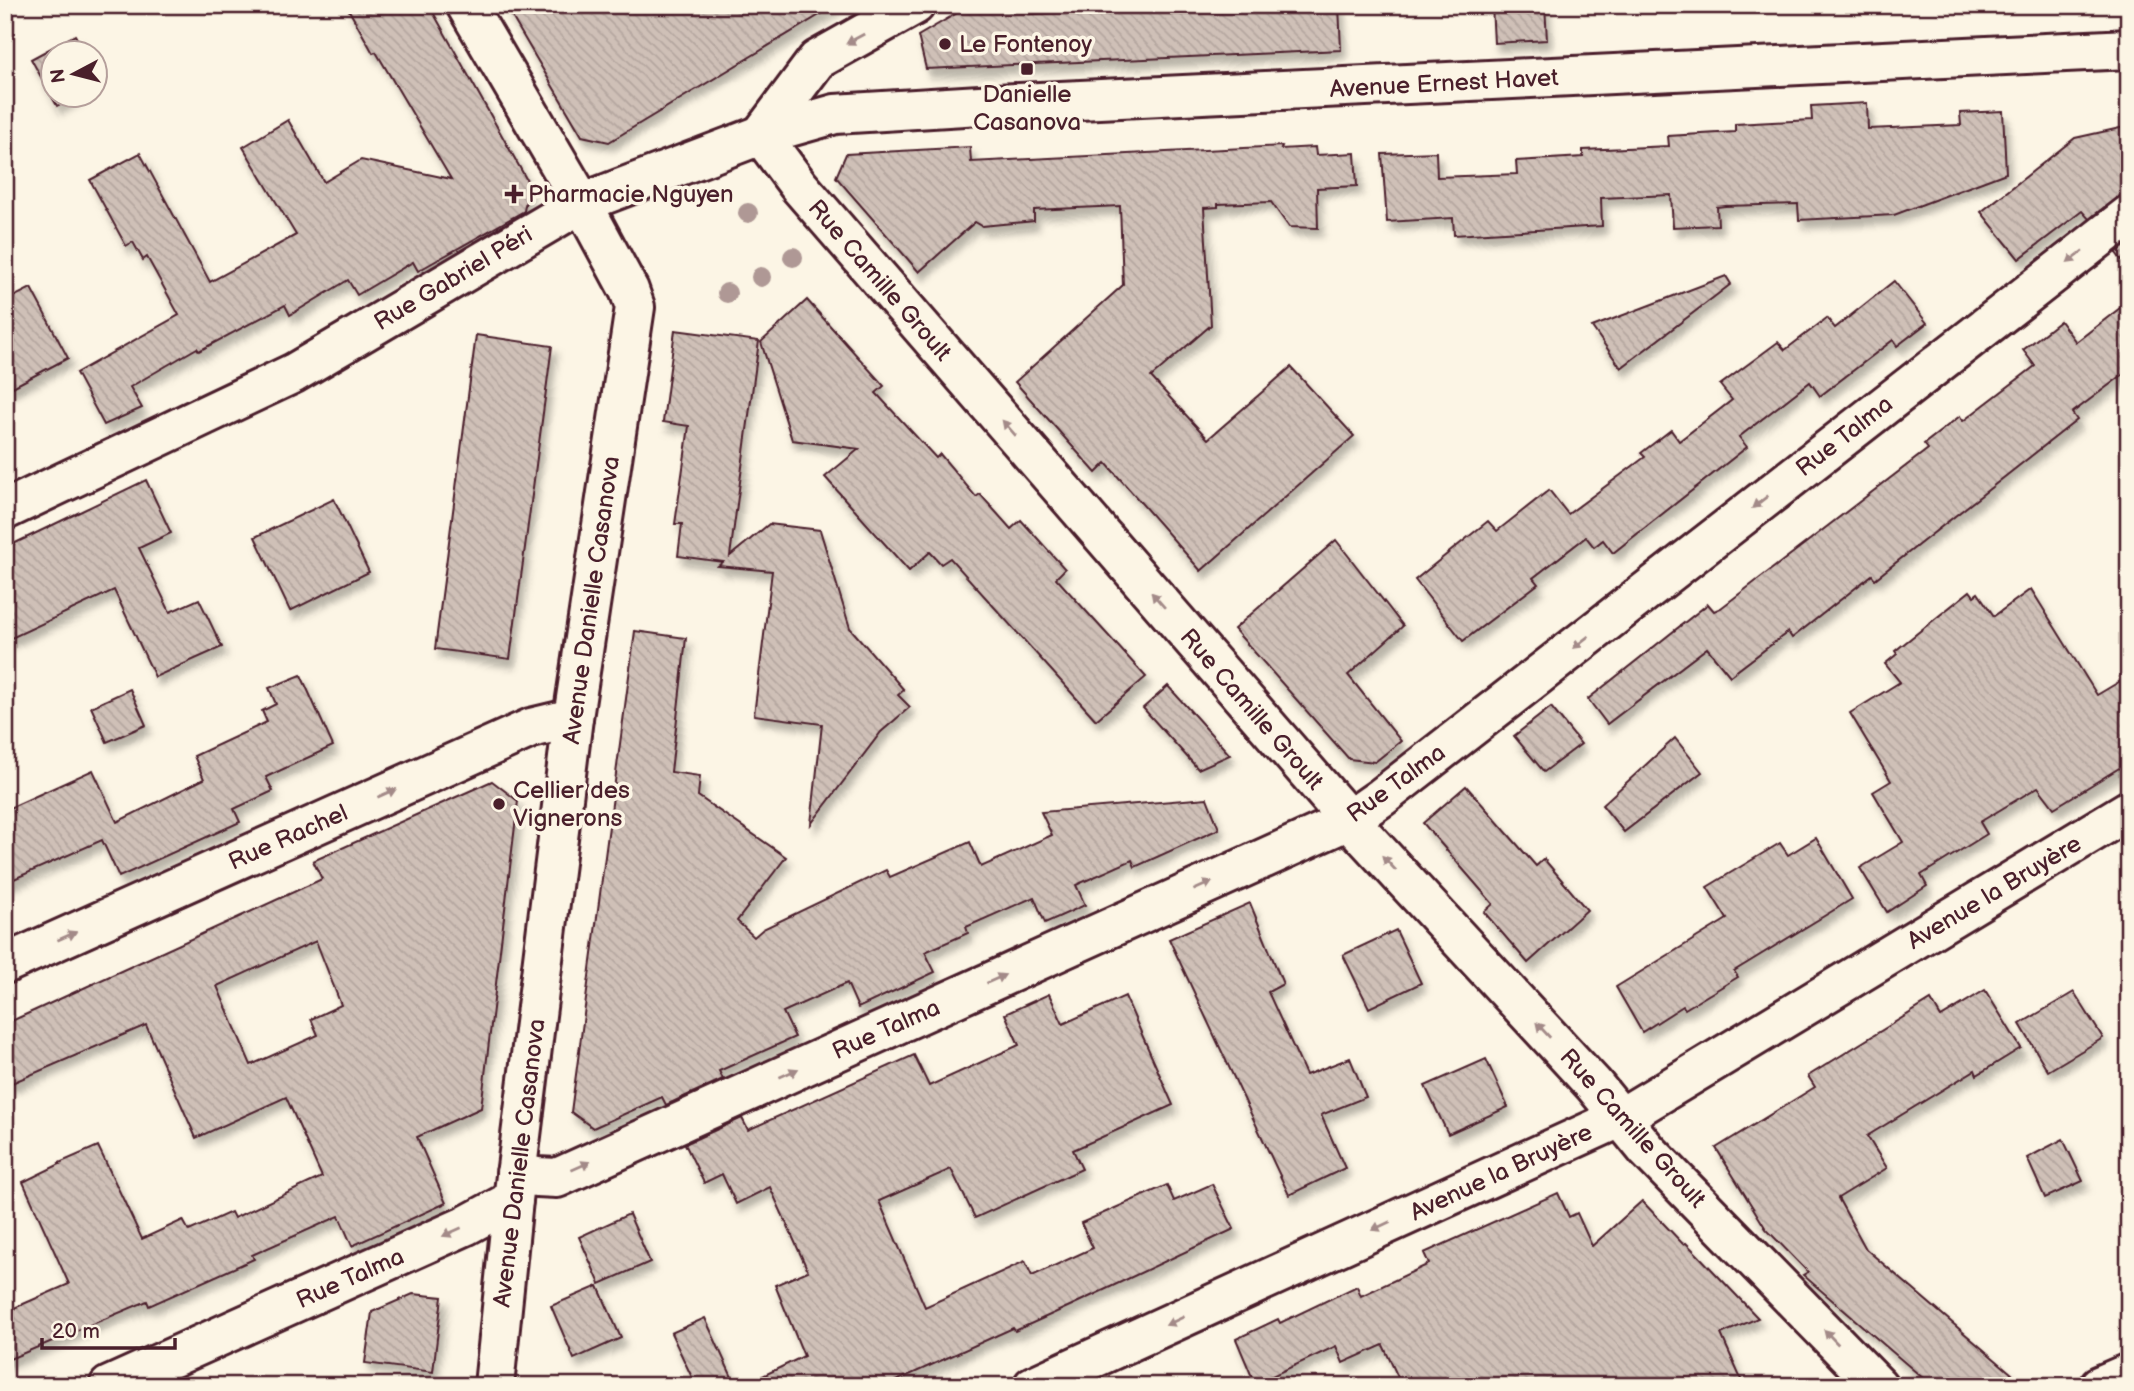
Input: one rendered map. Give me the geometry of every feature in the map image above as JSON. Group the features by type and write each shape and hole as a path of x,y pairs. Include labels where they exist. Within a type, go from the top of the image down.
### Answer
{"street":[{"name":"Avenue Danielle Casanova","path":"466,5 582,203 629,290 635,307 573,718 514,1186 494,1386"},
{"path":"761,135 817,60 915,5"},
{"name":"Avenue Ernest Havet","path":"761,135 835,114 2129,49"},
{"name":"Rue Gabriel Péri","path":"5,510 294,373 582,203 761,135"},
{"name":"Rue Camille Groult","path":"761,135 799,186 1349,820 1622,1116 1647,1150 1878,1386"},
{"name":"Rue Talma","path":"109,1386 465,1226 514,1186 537,1177 557,1178 1349,820 2129,215"},
{"name":"Rue Rachel","path":"5,964 531,727 573,718"},
{"name":"Avenue la Bruyère","path":"1032,1386 1622,1116 2129,810"},
{"path":"2099,1386 2129,1373"}],"building":[{"path":"346,5 429,5 529,184 524,211 418,271 413,262 357,295 348,280 290,315 285,305 199,351 197,348 130,387 142,408 104,425 76,373 179,315 147,257 143,260 133,242 126,246 90,180 140,153 210,282 296,235 243,147 288,120 324,182 361,160 451,179"},
{"path":"505,5 836,5 609,142 582,136"},
{"path":"971,5 1044,5 1031,14 1180,6 1180,13 1260,11 1260,5 1339,5 1341,50 926,69 918,36"},
{"path":"1492,5 1545,5 1547,40 1494,43"},
{"path":"38,55 38,72 31,59"},
{"path":"1867,103 1868,129 1961,125 1960,113 2003,111 2006,173 1894,215 1799,220 1798,204 1725,206 1717,207 1718,225 1673,227 1671,195 1601,198 1602,226 1454,235 1453,218 1387,222 1382,154 1436,152 1437,177 1517,174 1516,161 1583,157 1583,150 1669,146 1668,136 1735,132 1735,124 1812,120 1811,106"},
{"path":"2129,126 2129,194 2116,198 2089,219 2082,211 2019,259 1981,212 2075,138"},
{"path":"1282,146 1281,149 1315,147 1316,155 1355,153 1357,186 1317,188 1318,228 1289,227 1271,202 1218,204 1218,207 1204,208 1211,325 1151,377 1208,439 1291,367 1354,436 1201,571 1106,463 1096,473 1015,382 1123,285 1120,206 1034,210 1034,221 982,226 975,222 919,272 836,177 846,154 970,147 971,162"},
{"path":"2129,243 2129,270 2116,253"},
{"path":"1726,276 1731,284 1621,368 1592,327"},
{"path":"1894,281 1927,323 1897,346 1893,340 1820,396 1810,382 1739,437 1747,447 1613,553 1603,540 1594,547 1586,537 1533,578 1538,584 1463,641 1415,580 1488,521 1497,531 1549,490 1568,514 1645,457 1641,453 1671,430 1679,441 1732,400 1720,385 1778,342 1785,350 1827,318 1835,328"},
{"path":"31,288 68,358 5,391 5,301"},
{"path":"807,300 884,386 876,393 936,458 940,454 976,497 980,494 1011,529 1021,520 1065,569 1056,578 1146,677 1096,720 950,558 941,564 930,552 909,571 825,477 859,449 792,440 761,342"},
{"path":"2129,301 2129,370 2072,413 2077,420 1875,579 1872,575 1792,638 1788,632 1730,676 1707,648 1607,724 1588,699 1708,604 1714,611 1721,608 1928,449 1924,444 1960,416 1963,421 2035,366 2023,350 2060,321 2076,342"},
{"path":"675,330 759,341 730,556 769,524 820,530 850,628 904,690 898,695 910,707 881,732 811,824 822,724 754,715 772,571 718,566 723,562 678,556 682,524 675,524 689,426 663,422"},
{"path":"476,335 552,346 510,659 435,649"},
{"path":"146,480 171,533 139,548 170,612 199,599 222,647 155,677 114,590 5,641 5,548"},
{"path":"334,499 369,572 290,611 255,537"},
{"path":"1336,540 1403,626 1348,675 1401,741 1375,762 1349,759 1234,629"},
{"path":"2031,589 2097,695 2129,676 2129,762 2054,808 2038,787 1980,822 1987,834 1921,875 1927,886 1887,912 1860,868 1903,842 1873,792 1891,781 1850,713 1900,682 1885,664 1897,654 1895,651 1970,591 1974,596 1978,593 1994,616"},
{"path":"635,631 686,638 671,772 700,776 698,796 786,857 737,921 754,937 763,929 886,870 890,877 970,842 981,867 1052,835 1041,812 1207,798 1219,829 1135,867 1132,860 1076,885 1085,905 1045,923 1034,897 966,927 968,933 925,952 935,972 858,1008 847,983 783,1012 795,1037 719,1071 723,1079 666,1105 662,1097 593,1128 571,1112"},
{"path":"301,675 333,746 266,777 273,791 234,809 240,822 119,877 102,840 5,883 5,810 93,770 117,822 204,779 194,756 267,722 262,711 276,704 269,688"},
{"path":"1168,686 1230,755 1198,769 1143,708"},
{"path":"130,689 146,725 107,742 91,707"},
{"path":"1551,707 1581,744 1544,772 1514,736"},
{"path":"1675,738 1702,772 1624,832 1602,805"},
{"path":"492,781 518,801 481,1108 417,1137 446,1203 352,1246 339,1216 252,1255 254,1259 149,1306 147,1301 5,1361 5,1312 69,1284 23,1182 98,1146 142,1239 183,1220 189,1231 231,1212 234,1218 322,1177 286,1097 196,1138 146,1025 5,1086 5,1024 322,879 313,861","holes":["316,941 341,1005 311,1019 318,1035 251,1065 217,986"]},
{"path":"1466,786 1536,866 1544,859 1587,910 1528,963 1484,912 1493,904 1423,823"},
{"path":"1816,838 1852,899 1734,971 1738,977 1685,1009 1683,1006 1642,1032 1616,987 1727,919 1707,887 1780,843 1788,855"},
{"path":"1250,903 1283,984 1268,992 1306,1075 1350,1058 1366,1097 1321,1115 1345,1168 1289,1195 1169,939"},
{"path":"1396,930 1421,983 1369,1008 1343,955"},
{"path":"1985,990 2021,1048 1977,1075 1975,1070 1867,1136 1887,1168 1838,1198 1866,1249 2026,1386 1932,1386 1803,1275 1808,1272 1766,1229 1716,1148 1815,1087 1808,1076 1931,1000 1941,1017"},
{"path":"2074,992 2103,1038 2048,1071 2020,1024"},
{"path":"1049,994 1063,1024 1125,996 1173,1105 1073,1150 1082,1169 975,1218 951,1169 879,1201 925,1307 1025,1261 1032,1276 1093,1248 1081,1223 1167,1185 1174,1201 1212,1184 1234,1229 1015,1331 1013,1328 885,1386 742,1386 804,1356 775,1285 808,1271 770,1187 736,1204 722,1174 704,1183 685,1144 742,1118 748,1130 914,1055 929,1086 1019,1045 1005,1014"},
{"path":"1486,1059 1508,1107 1448,1134 1425,1086"},
{"path":"2063,1139 2083,1181 2045,1198 2027,1158"},
{"path":"1558,1193 1569,1217 1577,1213 1592,1246 1642,1201 1683,1244 1686,1243 1698,1255 1758,1318 1721,1334 1744,1386 1402,1386 1383,1345 1343,1363 1336,1346 1255,1384 1236,1339 1278,1319 1280,1323 1357,1286 1361,1296 1429,1264 1424,1253"},
{"path":"629,1214 650,1262 600,1284 579,1237"},
{"path":"598,1286 621,1338 574,1359 551,1306"},
{"path":"413,1294 442,1297 433,1372 365,1363 372,1312"},
{"path":"705,1318 736,1386 696,1386 671,1333"}],"place":[{"name":"Le Fontenoy","path":"945,44"},
{"name":"Danielle Casanova","path":"1027,69"},
{"name":"Pharmacie Nguyen","path":"514,194"},
{"name":"Cellier des Vignerons","path":"499,804"}]}
